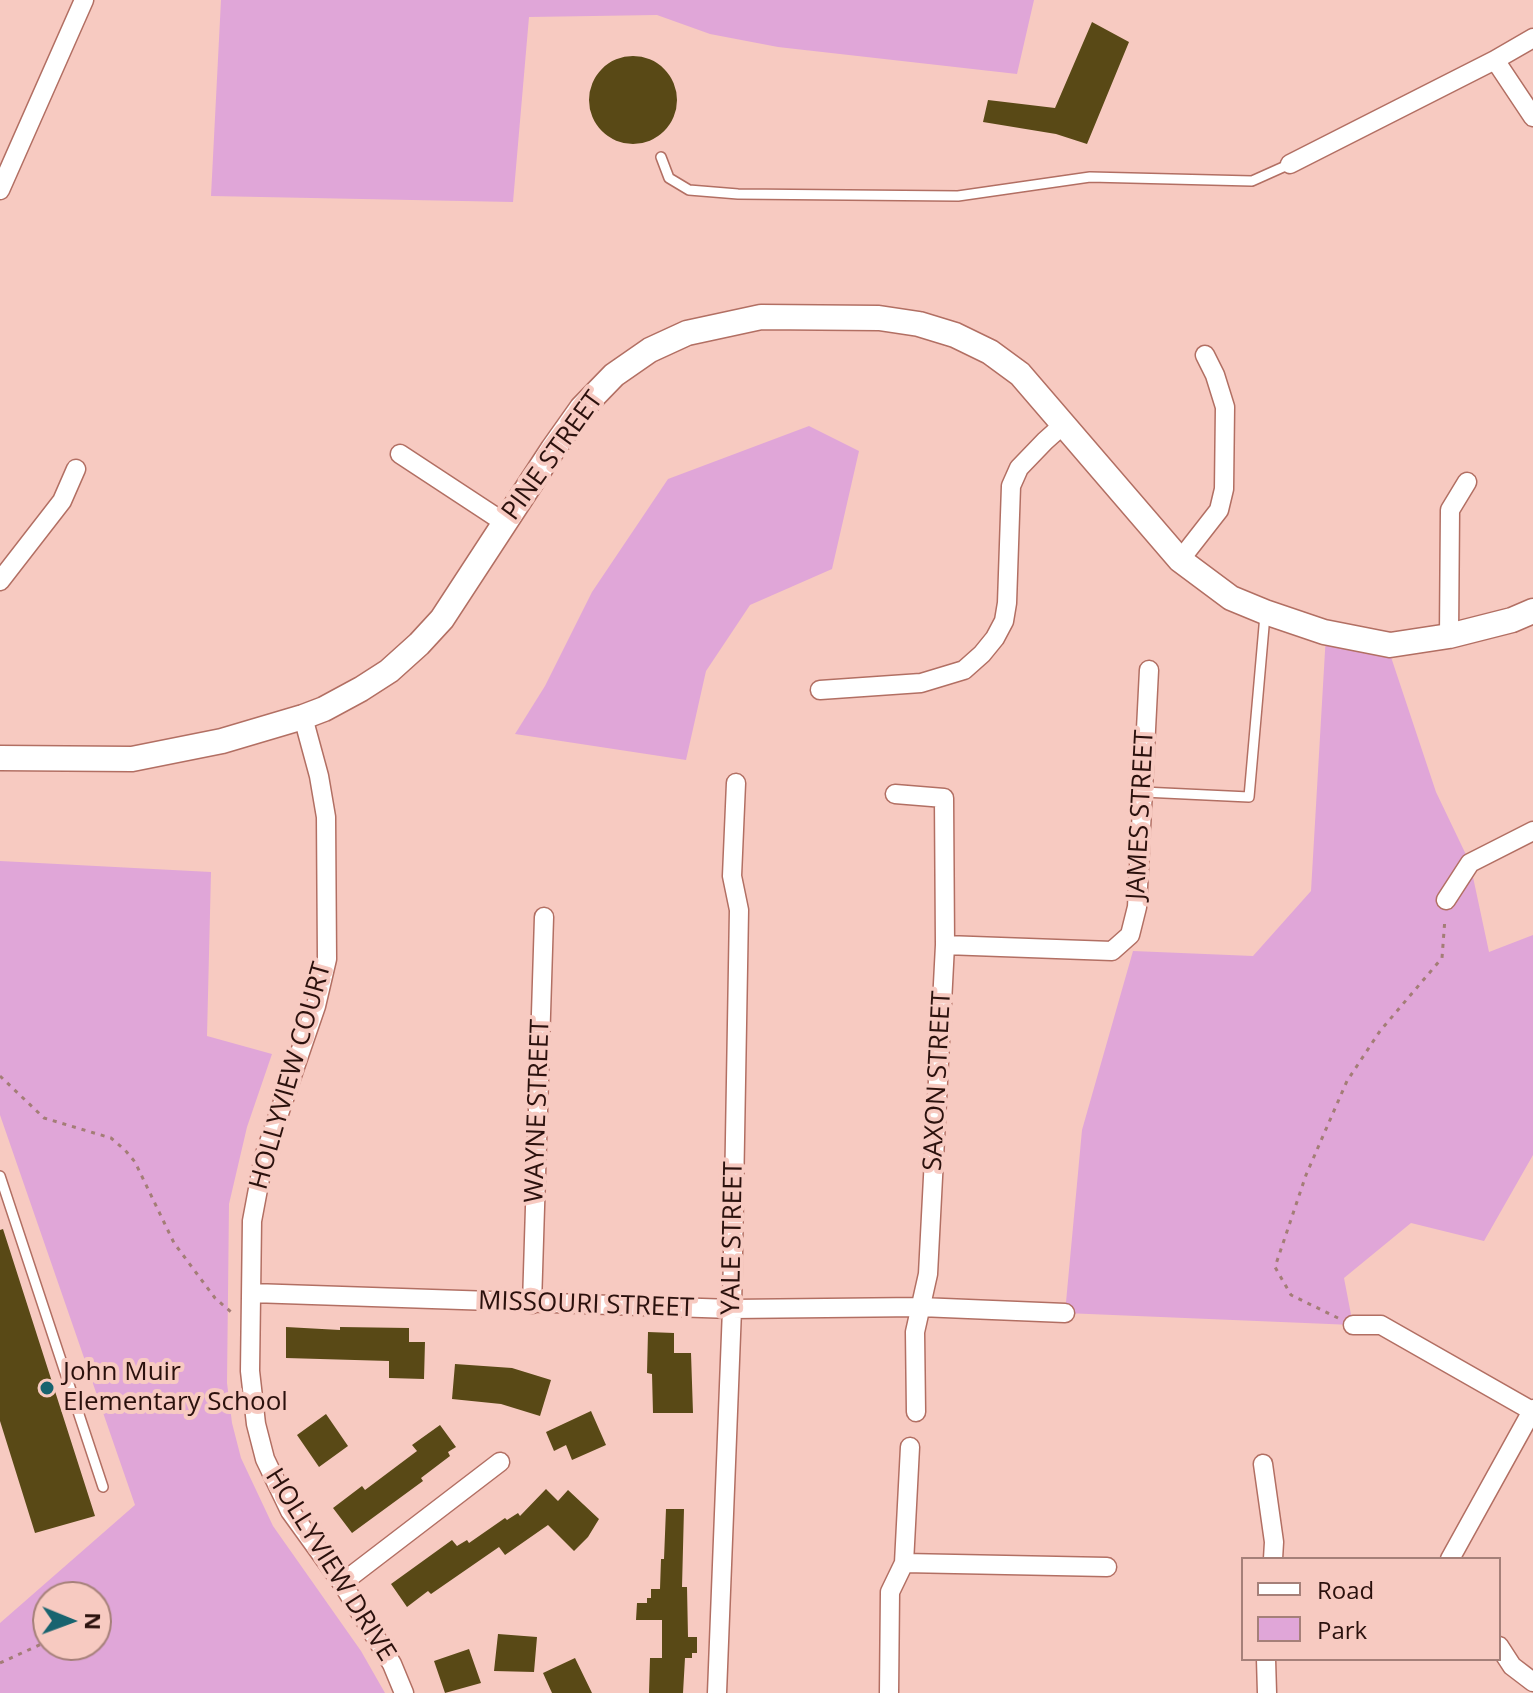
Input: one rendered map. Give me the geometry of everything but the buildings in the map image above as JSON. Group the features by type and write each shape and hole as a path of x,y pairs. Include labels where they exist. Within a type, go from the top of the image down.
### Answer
{"street":[{"path":"0,190 78,4"},
{"path":"1290,164 1533,38"},
{"path":"1495,60 1533,117"},
{"name":"PINE STREET","path":"0,758 132,759 222,741 303,717 361,689 389,671 442,619 582,408 614,375 650,350 687,333 761,317 879,318 919,324 955,335 990,352 1020,374 1180,560 1231,598 1265,612 1324,632 1390,645 1449,636 1512,620 1533,611"},
{"path":"1180,560 1219,510 1224,489 1225,407 1205,355"},
{"path":"820,690 921,683 964,670 982,654 1004,621 1011,486 1019,468 1064,424"},
{"path":"400,454 505,523"},
{"path":"0,581 62,501 76,469"},
{"path":"1449,636 1450,510 1467,482"},
{"name":"JAMES STREET","path":"945,945 1112,951 1130,935 1137,907 1149,670"},
{"name":"HOLLYVIEW COURT","path":"252,1293 252,1221 264,1157 316,1006 327,959 326,817 303,717"},
{"name":"YALE STREET","path":"717,1693 732,1309 739,910 732,876 736,783"},
{"name":"SAXON STREET","path":"895,794 944,798 945,945 928,1274 915,1332 916,1412"},
{"path":"1446,900 1470,863 1533,831"},
{"name":"WAYNE STREET","path":"532,1304 544,917"},
{"name":"MISSOURI STREET","path":"252,1293 732,1309 920,1307 1065,1313"},
{"name":"HOLLYVIEW DRIVE","path":"252,1293 250,1371 256,1424 265,1459 290,1511 342,1583 392,1664 404,1693"},
{"path":"1353,1325 1381,1325 1532,1410 1451,1557"},
{"path":"889,1693 890,1592 904,1563 910,1447"},
{"path":"342,1583 500,1462"},
{"path":"1263,1464 1274,1542 1273,1557"},
{"path":"904,1563 1107,1567"},
{"path":"1501,1649 1512,1666 1533,1682"},
{"path":"1266,1661 1267,1693"}],"lane":[{"path":"661,157 669,178 689,190 738,194 958,196 1090,177 1252,181 1290,164"},
{"path":"1143,792 1249,797 1265,612"},
{"path":"0,1176 103,1487"}],"path":[{"path":"1353,1325 1291,1295 1275,1267 1306,1175 1347,1081 1380,1031 1442,958 1446,900"},
{"path":"0,1076 44,1118 111,1138 125,1150 135,1162 174,1243 215,1298 231,1312"},
{"path":"0,1663 32,1648"}],"green space":[{"path":"221,0 1034,0 1017,74 778,47 710,34 657,15 529,17 513,202 211,196"},
{"path":"809,426 859,451 832,569 750,605 706,671 686,760 515,734 545,686 592,592 668,479"},
{"path":"1326,634 1388,648 1436,792 1470,863 1489,952 1533,935 1533,1155 1484,1241 1411,1223 1344,1278 1353,1325 1065,1313 1082,1130 1133,951 1253,956 1311,891"},
{"path":"0,861 211,872 207,1036 272,1054 247,1127 229,1204 227,1383 232,1423 241,1458 273,1526 361,1651 385,1693 0,1693 0,1623 32,1595 32,1661 112,1661 112,1581 48,1581 135,1505 0,1115"}],"place":[{"name":"John Muir Elementary School","path":"47,1388"}]}
